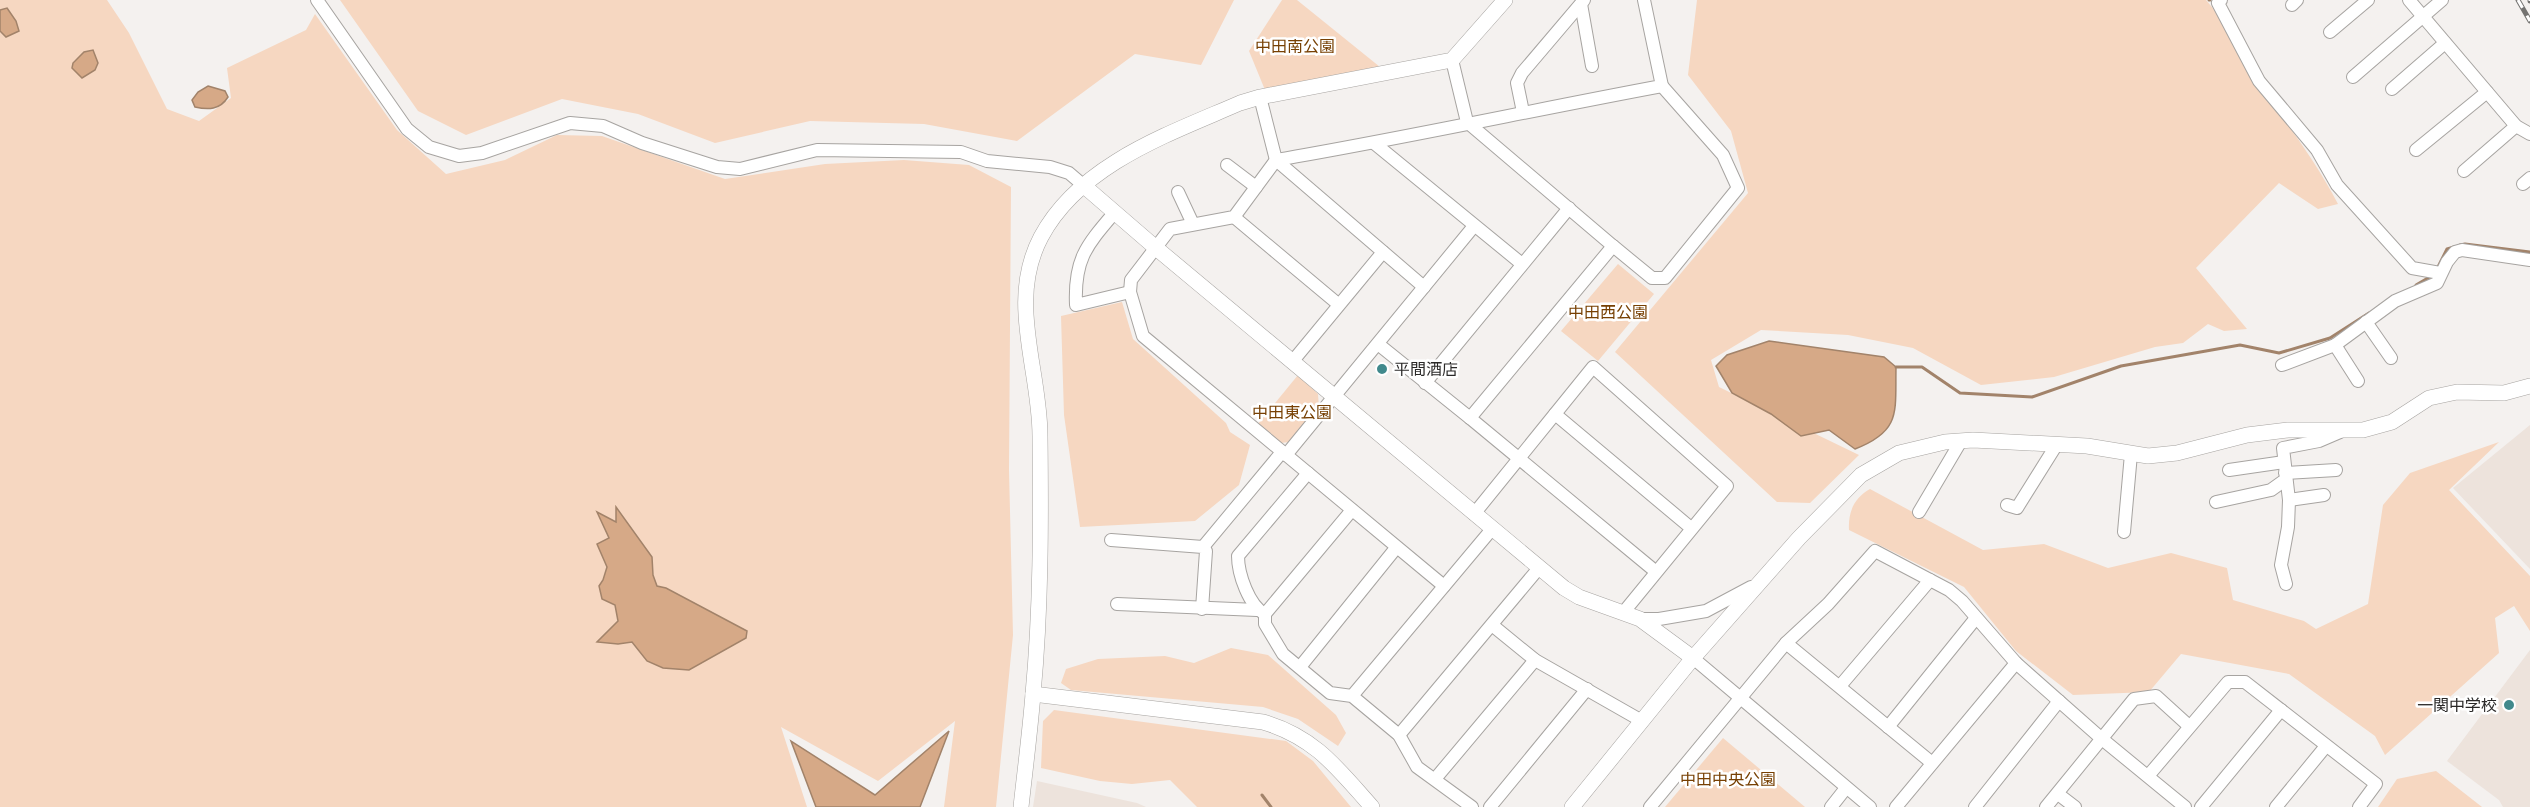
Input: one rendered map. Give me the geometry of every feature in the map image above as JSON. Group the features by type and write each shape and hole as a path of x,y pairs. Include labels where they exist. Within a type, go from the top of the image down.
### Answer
{"street":[{"path":"317,0 407,129 429,147 459,156 482,153 570,123 585,123 603,126 642,143 717,167 740,169 817,150 962,152 987,161 1050,167 1069,173 1539,568 1580,597 1640,619 1693,658 1870,807"},
{"path":"1021,807 1033,694 1039,557 1040,433 1025,291 1028,265 1042,235 1083,185 1110,163 1232,107 1260,97 1452,60 1505,0"},
{"path":"1452,60 1467,122 1652,278 1665,278 1738,188 1723,155 1662,86 1644,0"},
{"path":"2221,0 2218,3 2259,81 2317,150 2337,185 2412,268 2440,273"},
{"path":"2330,32 2368,0"},
{"path":"2409,0 2516,126 2530,134"},
{"path":"2353,77 2442,0"},
{"path":"1523,112 1518,83 1522,73 1582,2"},
{"path":"1582,2 1592,66"},
{"path":"2392,89 2445,43"},
{"path":"1444,586 1143,336 1130,292 1131,280 1170,229 1234,217 1276,160 1662,86"},
{"path":"2416,150 2487,92"},
{"path":"1260,97 1276,160 1424,287"},
{"path":"2464,171 2516,126"},
{"path":"1374,143 1522,264"},
{"path":"1227,165 1256,187"},
{"path":"1178,192 1193,224"},
{"path":"1425,383 1569,208"},
{"path":"1115,212 1090,240 1079,262 1075,281 1076,305 1130,292"},
{"path":"1234,217 1338,304"},
{"path":"1203,547 1335,397 1474,225"},
{"path":"1470,418 1613,246"},
{"path":"2282,365 2335,345 2395,302 2437,283 2440,273 2455,252 2462,250 2530,260"},
{"path":"1292,362 1383,252"},
{"path":"2366,322 2391,358"},
{"path":"1378,344 1655,571"},
{"path":"2335,345 2358,381"},
{"path":"1474,514 1593,367 1727,486 1655,571 1623,613"},
{"path":"1580,804 1642,721 1760,581 1833,501 1878,463 1914,448 1961,441 2057,444 2148,456 2177,453 2247,435 2288,430 2363,430 2392,422 2429,398 2457,392 2504,393 2530,386"},
{"path":"1555,414 1691,528"},
{"path":"2286,584 2281,565 2288,527 2289,500 2283,448 2319,441 2345,430"},
{"path":"1919,512 1961,441"},
{"path":"2007,504 2017,508 2057,444"},
{"path":"2124,532 2131,454"},
{"path":"2229,471 2336,470"},
{"path":"2216,502 2271,490 2285,472"},
{"path":"1308,473 1238,556 1238,569 1265,624 1283,654 1330,693 1352,696 1398,735 1417,767 1472,807"},
{"path":"2289,500 2324,495"},
{"path":"1261,612 1352,510"},
{"path":"1352,696 1492,529"},
{"path":"1111,540 1203,547"},
{"path":"1202,609 1206,551 1203,547"},
{"path":"1300,667 1396,548"},
{"path":"1650,807 1738,698 1786,643 1828,604 1875,551 1949,590 1962,601 2016,663 2102,739 2185,807"},
{"path":"1398,735 1539,568"},
{"path":"1840,686 1929,580"},
{"path":"1640,619 1676,617 1706,611 1741,594 1760,581"},
{"path":"1117,604 1261,612"},
{"path":"1888,727 1977,618"},
{"path":"1492,624 1534,660 1642,721"},
{"path":"1786,643 1932,764"},
{"path":"1436,779 1534,660"},
{"path":"1896,807 2016,663"},
{"path":"2148,776 2228,682 2245,682 2376,784 2359,807"},
{"path":"1490,807 1587,689"},
{"path":"1033,694 1263,722 1288,729 1315,747 1372,807"},
{"path":"2046,807 2134,699 2156,696 2189,726"},
{"path":"1975,807 2059,701"},
{"path":"2201,807 2281,710"},
{"path":"2276,807 2326,746"},
{"path":"1831,807 1846,788"},
{"path":"2058,794 2075,807"}],"shaded area":[{"path":"7,8 16,21 19,31 6,37 0,31 0,10"},
{"path":"93,50 98,63 95,70 82,78 72,68 73,63 84,52"},
{"path":"208,86 225,91 228,97 217,107 205,109 195,107 192,100 198,92"},
{"path":"1769,341 1884,357 1896,367 1895,408 1888,427 1881,435 1855,449 1829,430 1801,436 1771,414 1732,393 1716,366 1727,355"},
{"path":"2530,425 2530,569 2453,488"},
{"path":"616,507 652,557 653,575 657,586 666,588 747,631 746,638 689,670 663,668 647,661 632,642 618,644 597,642 618,621 615,605 602,599 599,586 607,567 597,544 609,538 597,512 616,522"},
{"name":"一関中学校","path":"2530,650 2530,807 2503,807 2499,800 2447,761"},
{"path":"949,731 920,807 816,807 791,741 875,795"},
{"path":"1037,781 1137,803 1146,807 1033,807"}],"green space":[{"path":"0,0 107,0 129,33 167,109 199,121 231,98 227,68 306,30 315,14 397,130 446,174 505,160 557,135 602,136 725,179 825,164 904,160 969,165 1011,187 1009,470 1013,635 996,807 944,807 955,721 878,781 781,727 807,807 0,807"},
{"path":"340,0 1234,0 1201,65 1135,54 1017,141 924,124 810,121 715,143 638,114 562,99 466,135 418,111"},
{"name":"中田南公園","path":"1282,0 1297,0 1380,67 1265,90 1249,51"},
{"path":"1697,0 2206,0 2225,26 2252,73 2319,170 2338,204 2318,209 2279,183 2196,268 2247,329 2224,331 2208,324 2183,343 2155,347 2054,377 1981,385 1913,348 1848,335 1761,330 1711,360 1719,387 1859,455 1810,503 1777,502 1615,352 1748,193 1731,131 1688,75"},
{"name":"中田西公園","path":"1618,264 1654,294 1598,361 1561,331"},
{"path":"1122,302 1133,339 1226,423 1230,432 1250,445 1239,485 1195,521 1080,527 1064,415 1061,316"},
{"name":"中田東公園","path":"1298,375 1318,394 1319,408 1290,442 1280,443 1257,425"},
{"path":"2499,442 2449,490 2530,576 2530,631 2514,606 2495,618 2499,653 2385,755 2375,736 2289,674 2181,654 2149,692 2073,695 2016,651 1964,587 1849,530 1853,506 1870,489 1983,550 2044,544 2108,568 2171,553 2227,568 2233,600 2304,621 2316,629 2368,604 2383,505 2410,473"},
{"path":"1231,648 1268,655 1336,715 1346,733 1338,746 1298,719 1263,707 1071,690 1061,683 1066,669 1098,659 1165,656 1194,663"},
{"path":"1054,710 1286,741 1313,761 1351,807 1197,807 1170,780 1132,784 1100,781 1041,768 1043,721"},
{"name":"中田中央公園","path":"1723,738 1805,807 1665,807"},
{"path":"2436,771 2482,807 2378,807 2397,779"}],"waterway":[{"path":"2460,245 2530,252"},
{"path":"2437,269 2447,249 2454,247"},
{"path":"2416,285 2433,275"},
{"path":"1896,367 1922,367 1960,393 2032,397 2121,366 2240,345 2279,353 2330,338 2369,313"},
{"path":"1262,795 1271,807"}],"railway":[{"path":"2518,0 2530,21"}],"place":[{"name":"平間酒店","path":"1382,369"},
{"name":"一関中学校","path":"2509,705"}]}
